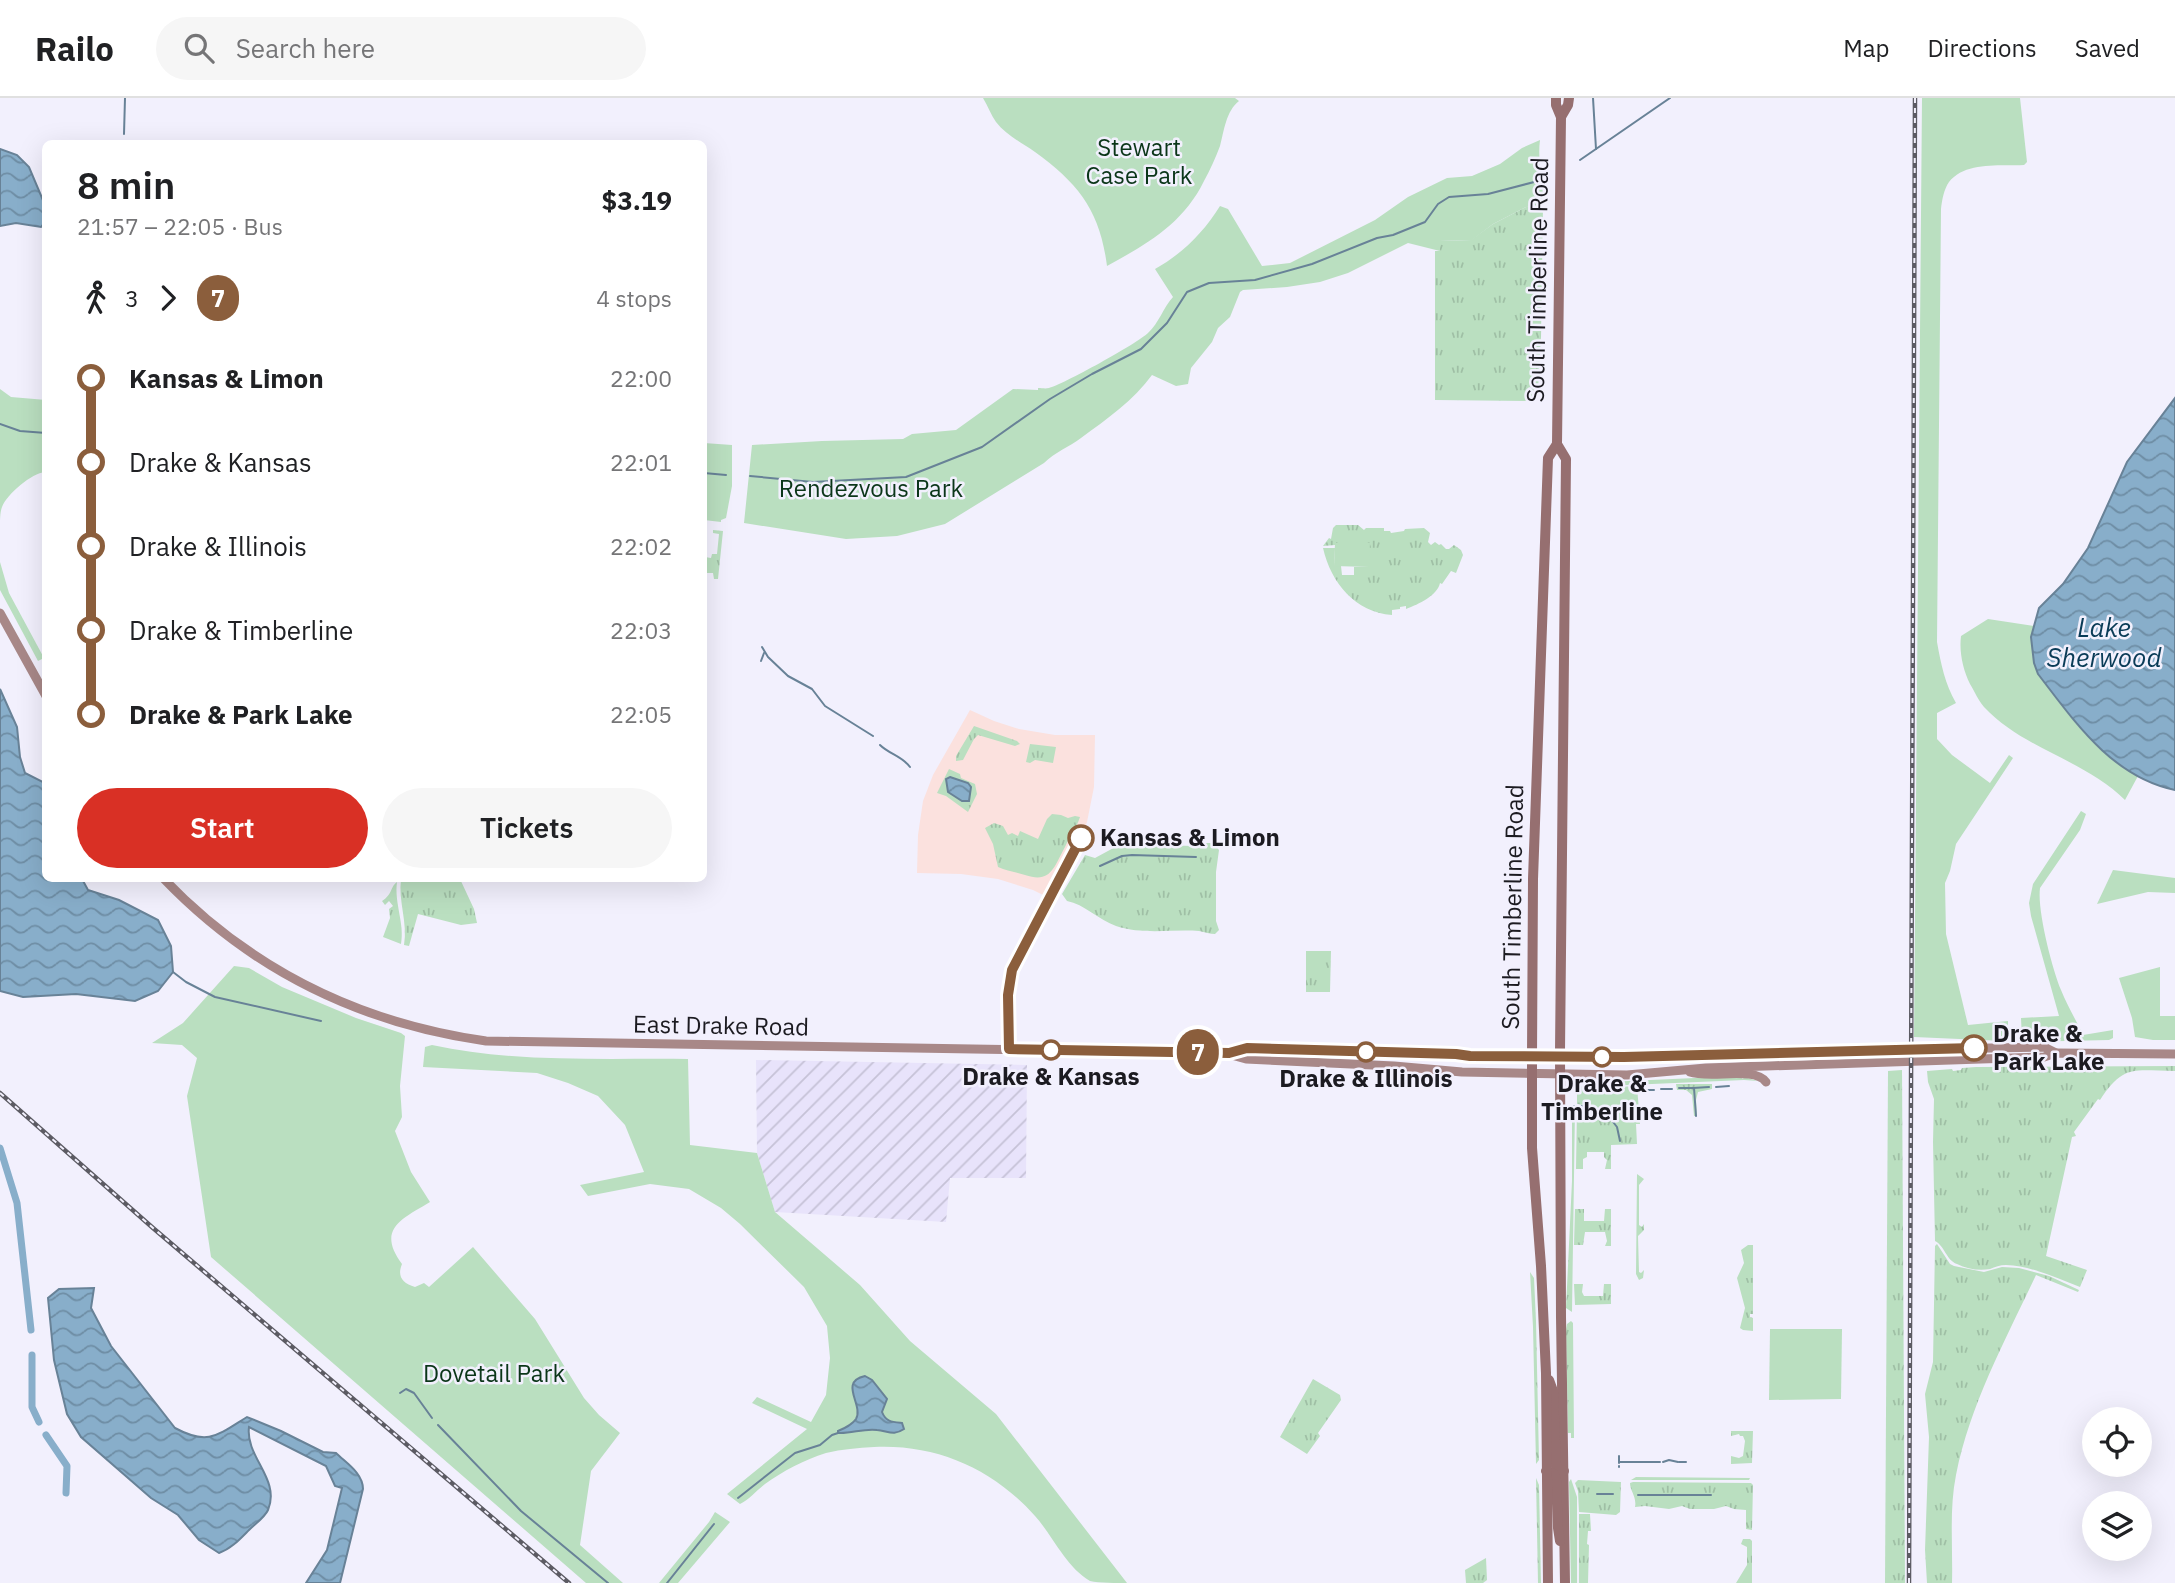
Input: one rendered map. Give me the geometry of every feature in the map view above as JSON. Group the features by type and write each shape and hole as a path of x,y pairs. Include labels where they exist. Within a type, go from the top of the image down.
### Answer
{"main road":[{"name":"South Timberline Road","path":"1548,1583 1546,1373 1532,1148 1532,1056 1533,879 1548,458 1557,444 1561,117 1556,98"},
{"name":"South Timberline Road","path":"1561,117 1569,105 1569,98"},
{"name":"South Timberline Road","path":"1557,444 1566,458 1560,1057 1565,1583"},
{"path":"0,613 42,689"},
{"name":"East Drake Road","path":"167,882 234,942 301,985 348,1006 417,1028 486,1041 1229,1053 1247,1048 1560,1057 1867,1051 2015,1042 2056,1053"},
{"path":"1970,1059 1980,1053 2007,1052 2015,1042"},
{"path":"1766,1066 1770,1061 1842,1058 1867,1051"},
{"path":"1273,1060 1301,1057 1341,1058 1346,1052"},
{"path":"1686,1070 1706,1065 1751,1061 1766,1052"},
{"name":"East Drake Road","path":"1229,1053 1246,1059 1462,1072 1627,1075 1766,1066 2044,1057 2056,1053 2175,1054"},
{"path":"1686,1070 1697,1074 1758,1075 1766,1082"},
{"path":"1546,1373 1553,1391 1556,1465 1559,1470 1564,1471"},
{"path":"1546,1471 1554,1474 1556,1479 1558,1528 1565,1558"}],"shaded area":[{"path":"970,710 1019,729 1055,735 1095,735 1094,787 1087,822 1051,899 998,879 961,874 917,873 918,835 923,801 933,775"},
{"path":"756,1060 1027,1065 1026,1178 950,1178 946,1222 775,1212 757,1153"}],"green space":[{"name":"Stewart Case Park","path":"983,98 1235,98 1239,101 1228,116 1220,146 1208,172 1186,209 1150,241 1107,266 1099,229 1085,200 1064,176 1000,127"},
{"path":"1922,98 2020,98 2027,162 2024,165 1984,166 1956,175 1947,185 1941,209 1937,642 1946,681 1956,703 1937,713 1937,739 1952,755 1990,783 2009,755 2013,758 1956,844 1945,883 1946,934 1968,1025 2008,1021 2008,1038 2005,1041 1914,1037"},
{"name":"Rendezvous Park","path":"1540,140 1543,206 1526,207 1493,224 1472,240 1440,241 1440,251 1408,243 1348,273 1320,282 1243,290 1230,317 1218,328 1212,342 1191,368 1188,384 1176,386 1152,375 1128,401 1081,438 945,524 897,536 846,539 744,523 752,445 903,439 912,434 956,430 1013,389 1038,390 1057,385 1141,338 1152,329 1173,297 1155,269 1192,242 1220,206 1228,209 1262,266 1290,263 1375,220 1408,197 1447,178 1472,176 1500,164 1522,148"},
{"path":"1543,206 1541,337 1535,401 1435,400 1435,251 1440,251 1440,241 1471,240 1493,224 1526,207"},
{"path":"0,389 11,397 42,400 42,473 27,480 9,496 1,509 0,525"},
{"name":"Rendezvous Park","path":"707,443 732,445 732,486 726,518 721,522 707,520"},
{"path":"1336,525 1358,525 1364,530 1384,528 1384,531 1391,533 1424,528 1430,533 1428,542 1431,545 1435,542 1449,549 1454,545 1463,555 1456,573 1451,571 1427,599 1406,609 1406,606 1392,610 1392,615 1379,613 1356,602 1332,573 1323,548 1335,548 1334,566 1341,566 1342,575 1354,575 1354,567 1369,567 1335,543 1323,546 1331,539"},
{"path":"713,530 723,531 718,579 714,579 713,573 707,573 707,557 717,554 719,534 713,533"},
{"path":"1335,543 1370,543 1369,567 1334,566"},
{"path":"0,562 9,593 42,654 42,659 38,661 0,590"},
{"path":"1988,619 2034,626 2032,650 2038,674 2095,744 2122,767 2138,776 2125,800 2092,774 2017,734 1982,704 1965,673 1961,636"},
{"path":"974,726 1020,744 1015,746 978,735 963,760 956,761 956,756"},
{"path":"1030,744 1056,747 1053,763 1035,760 1026,762"},
{"path":"949,769 975,784 977,794 968,812 946,796 937,793"},
{"path":"2081,811 2086,814 2080,830 2040,888 2041,910 2057,980 2083,1035 2113,1030 2113,1038 2024,1042 2021,1018 2059,1016 2031,916 2029,903 2033,884"},
{"path":"1052,814 1068,818 1080,817 1051,872 1034,877 998,867 993,844 985,828 994,823 1003,826 1008,835 1012,833 1018,836 1020,831 1038,839"},
{"path":"1204,843 1213,843 1219,850 1216,921 1219,930 1215,934 1126,929 1067,901 1062,894 1085,855 1095,858 1119,845 1202,846"},
{"path":"2113,870 2175,878 2175,893 2148,892 2097,904"},
{"path":"397,882 401,944 383,937 390,918 389,909 393,906 389,901 385,905 382,901"},
{"path":"401,882 461,882 474,909 477,923 461,925 418,914 409,946 404,945"},
{"path":"1306,951 1331,951 1330,992 1306,992"},
{"name":"Dovetail Park","path":"234,966 249,968 282,987 405,1036 400,1086 402,1117 395,1131 411,1172 430,1202 402,1220 392,1233 391,1242 402,1264 400,1275 404,1281 415,1287 424,1283 429,1287 473,1247 535,1319 584,1398 620,1433 591,1471 580,1545 623,1583 586,1583 211,1257 187,1096 197,1058 182,1045 152,1043 183,1023"},
{"path":"2160,967 2160,1016 2175,1016 2175,1040 2135,1037 2119,978"},
{"path":"432,1045 527,1057 688,1059 690,1145 757,1153 775,1212 860,1285 910,1341 996,1414 1127,1583 1090,1581 1067,1560 1035,1516 1001,1485 962,1463 920,1450 874,1447 826,1453 779,1475 740,1504 727,1494 807,1429 752,1403 757,1397 811,1422 826,1395 830,1358 827,1326 804,1287 740,1224 721,1208 689,1189 650,1184 588,1196 580,1185 644,1172 625,1125 598,1096 537,1073 423,1067 425,1047"},
{"path":"2175,1066 2175,1071 2140,1070 2116,1080 2074,1132 2076,1136 2072,1137 2046,1256 2087,1270 2080,1287 2016,1266 2004,1265 1982,1270 1965,1267 1953,1262 1935,1241 1934,1099 1927,1071 1953,1071 1976,1067"},
{"path":"1902,1070 1905,1583 1885,1583 1888,1071"},
{"path":"1739,1076 1758,1081 1606,1086 1606,1082"},
{"path":"1676,1084 1712,1084 1712,1089 1698,1092 1697,1116 1694,1116 1692,1095 1686,1090 1677,1090"},
{"path":"1582,1086 1637,1086 1640,1124 1636,1124 1637,1144 1611,1145 1611,1169 1605,1169 1607,1160 1604,1152 1587,1152 1587,1157 1583,1159 1583,1169 1576,1169 1577,1107 1589,1106 1577,1104 1577,1089"},
{"path":"1572,1108 1575,1108 1572,1312 1566,1308 1572,1181"},
{"path":"1637,1174 1644,1179 1639,1185 1639,1225 1642,1227 1644,1224 1644,1230 1638,1236 1639,1272 1644,1270 1643,1278 1639,1280 1636,1274"},
{"path":"1575,1209 1584,1209 1584,1221 1604,1221 1605,1209 1611,1209 1611,1246 1605,1246 1605,1232 1585,1232 1583,1245 1574,1245"},
{"path":"1937,1244 1954,1266 1984,1272 2002,1267 2019,1268 2049,1276 2079,1290 2078,1292 2036,1275 1990,1372 1970,1423 1956,1475 1952,1515 1952,1583 1927,1583 1925,1550 1929,1437 1925,1394 1933,1362"},
{"path":"1753,1245 1753,1278 1737,1278 1744,1263 1741,1250"},
{"path":"1530,1272 1534,1278 1536,1321 1539,1460 1536,1464 1533,1327"},
{"path":"1737,1278 1753,1278 1753,1314 1750,1314 1750,1317 1753,1318 1753,1331 1740,1328 1745,1308"},
{"path":"1574,1284 1583,1284 1584,1296 1603,1296 1604,1284 1611,1284 1611,1304 1575,1305"},
{"path":"1571,1321 1574,1438 1568,1433 1566,1330"},
{"path":"1770,1329 1842,1329 1841,1399 1769,1400"},
{"path":"1313,1379 1340,1395 1341,1400 1307,1454 1280,1437"},
{"path":"1731,1431 1753,1431 1752,1463 1731,1464 1731,1456 1743,1456 1745,1441 1739,1434 1731,1436"},
{"path":"1636,1477 1750,1478 1631,1480"},
{"path":"1536,1478 1539,1485 1541,1583 1538,1583"},
{"path":"1571,1479 1577,1497 1577,1583 1571,1583"},
{"path":"1578,1480 1621,1482 1620,1512 1616,1515 1579,1512 1575,1483"},
{"path":"1630,1483 1751,1483 1752,1530 1746,1529 1746,1510 1726,1506 1714,1509 1690,1509 1682,1506 1669,1509 1635,1507"},
{"path":"715,1512 730,1522 678,1583 659,1583 709,1522"},
{"path":"1579,1514 1590,1514 1591,1531 1588,1531 1587,1544 1588,1583 1579,1583"},
{"path":"1743,1539 1752,1541 1752,1583 1736,1583 1747,1565 1747,1547 1741,1544"},
{"path":"1486,1558 1487,1580 1483,1583 1466,1583 1465,1570"}],"water":[{"path":"0,149 17,155 29,167 42,198 42,226 16,223 0,226"},
{"name":"Lake Sherwood","path":"2175,398 2175,790 2132,773 2097,745 2081,728 2038,674 2031,637 2039,608 2063,584 2088,548 2127,462"},
{"path":"0,689 17,727 20,757 25,773 42,782 42,882 84,882 88,890 119,900 158,920 171,946 173,972 158,991 135,1001 76,994 23,997 0,991"},
{"path":"950,777 968,783 971,787 969,801 962,801 948,792 946,779"},
{"path":"94,1288 91,1308 111,1346 175,1428 196,1436 212,1436 247,1417 323,1452 336,1453 357,1473 363,1489 340,1583 306,1583 327,1550 342,1488 335,1486 326,1466 249,1427 252,1448 267,1478 271,1499 262,1518 235,1543 219,1553 199,1540 178,1515 151,1498 81,1437 67,1414 54,1360 48,1298 59,1289"},
{"path":"865,1376 872,1380 887,1399 882,1412 885,1418 902,1423 904,1429 894,1433 872,1430 838,1433 856,1419 858,1413 853,1383"}],"waterway":[{"path":"124,134 125,98"},
{"path":"1593,98 1596,149"},
{"path":"1580,160 1670,98"},
{"path":"750,476 813,482 906,477 982,447 1050,399 1141,349 1167,323 1187,292 1209,283 1255,280 1312,264 1377,238 1393,235 1425,222 1438,204 1449,197 1488,194 1538,181"},
{"path":"0,424 20,431 42,433"},
{"path":"707,473 726,475"},
{"path":"762,647 768,657 788,676 812,689 825,706 873,736"},
{"path":"761,661 764,653"},
{"path":"880,745 910,767"},
{"path":"1100,866 1122,856 1132,855 1196,857"},
{"path":"173,972 215,997 321,1021"},
{"path":"1716,1087 1729,1086"},
{"path":"1693,1088 1709,1087"},
{"path":"1679,1088 1694,1088 1696,1116"},
{"path":"1661,1089 1672,1089"},
{"path":"1643,1090 1654,1090"},
{"path":"1577,1106 1589,1106"},
{"path":"1603,1109 1617,1127 1620,1141"},
{"path":"0,1148 17,1203 31,1330"},
{"path":"32,1355 32,1407 39,1422"},
{"path":"400,1393 406,1389 414,1393 432,1418"},
{"path":"438,1425 521,1511 608,1583"},
{"path":"738,1498 795,1453 820,1445 838,1433"},
{"path":"46,1435 67,1466 66,1493"},
{"path":"1619,1456 1619,1463"},
{"path":"1619,1462 1660,1462"},
{"path":"1663,1462 1678,1462"},
{"path":"1679,1462 1686,1462"},
{"path":"1597,1494 1613,1494"},
{"path":"1638,1495 1711,1495"},
{"path":"667,1583 714,1524"}],"railway":[{"path":"1909,1583 1915,98"},
{"path":"0,1093 153,1228 569,1583"}],"bus line":[{"name":"7","path":"1081,838 1012,970 1008,995 1009,1049 1229,1053 1247,1048 1470,1056 1624,1057 1974,1048"}],"place":[{"name":"Kansas & Limon","path":"1081,838"},
{"name":"Drake & Park Lake","path":"1974,1048"},
{"name":"Drake & Kansas","path":"1051,1050"},
{"name":"Drake & Illinois","path":"1366,1052"},
{"name":"Drake & Timberline","path":"1602,1057"}]}
